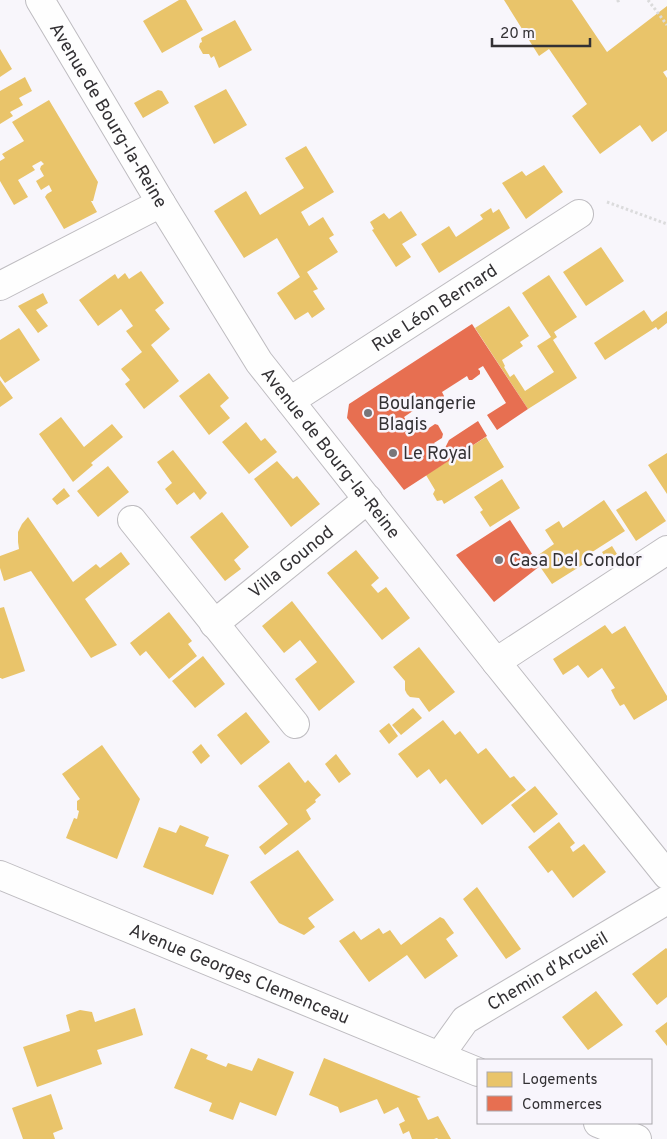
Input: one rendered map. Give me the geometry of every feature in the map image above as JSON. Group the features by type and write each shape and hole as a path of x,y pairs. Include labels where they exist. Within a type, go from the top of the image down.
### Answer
{"street":[{"name":"Avenue de Bourg-la-Reine","path":"40,0 161,203 259,362 667,875"},
{"path":"0,286 161,203"},
{"name":"Rue Léon Bernard","path":"290,401 579,214"},
{"name":"Villa Gounod","path":"214,624 368,499"},
{"path":"132,520 294,724"},
{"path":"496,662 667,550"},
{"name":"Avenue Georges Clemenceau","path":"0,875 477,1072"},
{"name":"Chemin d'Arcueil","path":"440,1056 465,1020 667,900"},
{"path":"600,1124 637,1139"}],"path":[{"path":"648,0 667,25"},
{"path":"579,214 601,200 667,224"}],"building: Logements":[{"path":"179,0 186,0 203,30 162,53 143,21"},
{"path":"504,0 572,0 607,52 667,6 667,70 663,72 667,78 667,131 652,142 640,125 600,154 572,116 587,104 549,49 539,56"},
{"path":"235,20 252,50 219,68 214,56 211,58 209,54 203,54 199,47 202,42 201,38"},
{"path":"0,49 12,69 0,77"},
{"path":"25,77 32,91 19,98 23,105 10,112 13,116 0,124 0,91"},
{"path":"226,89 247,125 214,144 194,106"},
{"path":"158,90 162,91 169,103 143,118 134,103"},
{"path":"49,100 98,182 93,201 91,201 97,212 64,229 45,197 52,191 49,185 41,190 36,181 44,176 40,169 44,164 41,161 32,166 35,170 18,180 28,197 14,205 0,181 0,161 5,158 2,154 24,141 12,122"},
{"path":"306,146 334,192 301,212 309,226 323,217 334,235 329,238 338,252 307,272 318,289 313,291 325,309 312,318 308,312 295,320 277,293 300,277 277,238 244,258 214,211 246,191 260,215 304,188 285,158"},
{"path":"544,165 563,192 526,219 502,183 522,171 526,176"},
{"path":"491,208 493,213 499,209 510,228 439,273 421,244 449,226 456,237 483,219 480,215"},
{"path":"401,211 417,235 402,244 411,257 396,267 372,230 374,229 370,222 384,213 389,219"},
{"path":"601,247 624,281 586,306 563,272"},
{"path":"141,271 164,303 155,310 170,329 151,345 179,381 144,409 125,384 130,380 121,369 142,352 126,331 133,326 121,309 98,326 79,300 115,274 118,279 125,273 129,279"},
{"path":"549,275 577,317 554,332 557,337 553,340 577,378 528,409 475,328 509,306 529,336 520,342 523,346 502,360 510,377 514,374 525,391 554,372 537,346 551,337 522,293"},
{"path":"43,293 48,303 36,310 48,326 38,333 18,306"},
{"path":"644,310 652,322 667,311 667,323 658,330 656,327 605,360 594,343"},
{"path":"19,328 40,360 5,383 0,376 0,340"},
{"path":"209,373 229,398 220,406 230,418 209,435 179,396"},
{"path":"0,380 13,398 0,407"},
{"path":"61,417 84,447 112,424 123,437 91,463 93,465 73,482 39,434"},
{"path":"246,422 261,441 265,438 277,452 249,474 222,442"},
{"path":"486,437 504,467 444,504 442,500 437,501 433,494 435,490 426,475"},
{"path":"173,450 207,493 200,500 194,492 177,505 165,489 172,483 157,462"},
{"path":"667,453 667,494 648,465"},
{"path":"277,461 293,479 297,476 320,504 291,527 254,479"},
{"path":"108,466 129,492 98,517 77,491"},
{"path":"502,479 520,508 490,527 480,512 483,510 474,497"},
{"path":"64,488 70,496 57,505 52,499"},
{"path":"646,491 666,521 636,541 616,510"},
{"path":"604,500 625,531 583,557 587,562 552,584 534,558 554,544 545,530 559,521 563,528"},
{"path":"222,512 249,547 234,560 241,569 225,581 190,537"},
{"path":"28,517 73,582 96,564 100,568 121,552 130,564 85,599 117,645 91,658 31,571 4,581 0,568 0,556 19,549 18,532"},
{"path":"612,546 617,554 607,560 602,552"},
{"path":"356,550 379,578 371,585 378,593 386,587 410,618 382,640 327,573"},
{"path":"292,601 355,682 319,711 295,679 317,662 300,640 284,653 262,626"},
{"path":"4,607 25,671 2,679 0,678 0,608"},
{"path":"169,612 192,641 188,644 197,656 169,679 146,651 140,656 130,643"},
{"path":"605,625 612,634 625,626 667,696 667,700 634,720 624,704 620,706 615,698 611,690 615,688 602,668 588,678 578,665 563,675 553,659"},
{"path":"419,647 455,692 429,712 419,698 410,697 407,694 405,681 393,667"},
{"path":"203,656 225,684 195,708 172,681"},
{"path":"413,708 422,718 401,735 392,725"},
{"path":"246,712 270,742 241,765 217,735"},
{"path":"443,720 455,735 460,731 478,754 486,748 510,778 514,776 526,790 482,825 446,779 440,784 429,769 417,778 398,754"},
{"path":"389,723 398,736 389,744 379,731"},
{"path":"201,744 210,756 201,764 192,752"},
{"path":"102,745 140,799 117,859 66,838 74,818 77,819 79,811 77,810 77,801 80,799 62,774"},
{"path":"336,754 351,774 339,783 325,764"},
{"path":"289,762 305,783 308,780 321,795 306,810 311,819 265,855 259,847 288,824 258,786"},
{"path":"535,786 558,814 534,833 511,805"},
{"path":"559,822 575,843 570,847 573,852 584,844 606,872 573,898 552,870 548,873 528,847"},
{"path":"180,825 209,837 205,846 229,855 213,895 143,867 159,827 176,833"},
{"path":"298,850 334,900 308,918 315,927 304,935 279,923 250,882"},
{"path":"477,887 521,949 506,959 463,899"},
{"path":"440,917 444,919 454,933 446,939 458,956 425,979 407,955 369,982 339,941 354,931 361,940 379,928 383,934 390,930 401,945"},
{"path":"666,948 667,997 657,1005 632,974"},
{"path":"596,991 623,1025 588,1050 562,1017"},
{"path":"135,1008 143,1035 97,1050 102,1064 37,1087 23,1047 70,1031 66,1015 80,1010 92,1012 95,1022"},
{"path":"667,1022 667,1046 655,1031"},
{"path":"191,1048 208,1055 206,1059 226,1067 228,1063 252,1071 258,1058 294,1072 276,1116 240,1102 233,1120 209,1111 212,1103 174,1088"},
{"path":"324,1058 421,1097 417,1098 428,1120 438,1116 451,1139 412,1139 409,1131 403,1134 399,1124 405,1121 398,1107 384,1114 377,1099 340,1113 338,1107 309,1095"},
{"path":"51,1094 63,1129 53,1133 55,1139 23,1139 12,1108"}],"building: Commerces":[{"path":"472,324 528,409 497,430 487,415 506,403 483,366 478,369 480,374 472,380 469,380 467,376 442,392 444,399 437,403 432,398 404,417 412,430 421,424 426,430 435,424 438,425 443,434 442,438 434,443 442,454 449,440 478,421 487,436 404,490 347,418 349,404"},
{"path":"510,520 540,566 494,602 456,555"}],"place":[{"name":"Boulangerie Blagis","path":"368,413"},
{"name":"Le Royal","path":"393,453"},
{"name":"Casa Del Condor","path":"499,560"}]}
